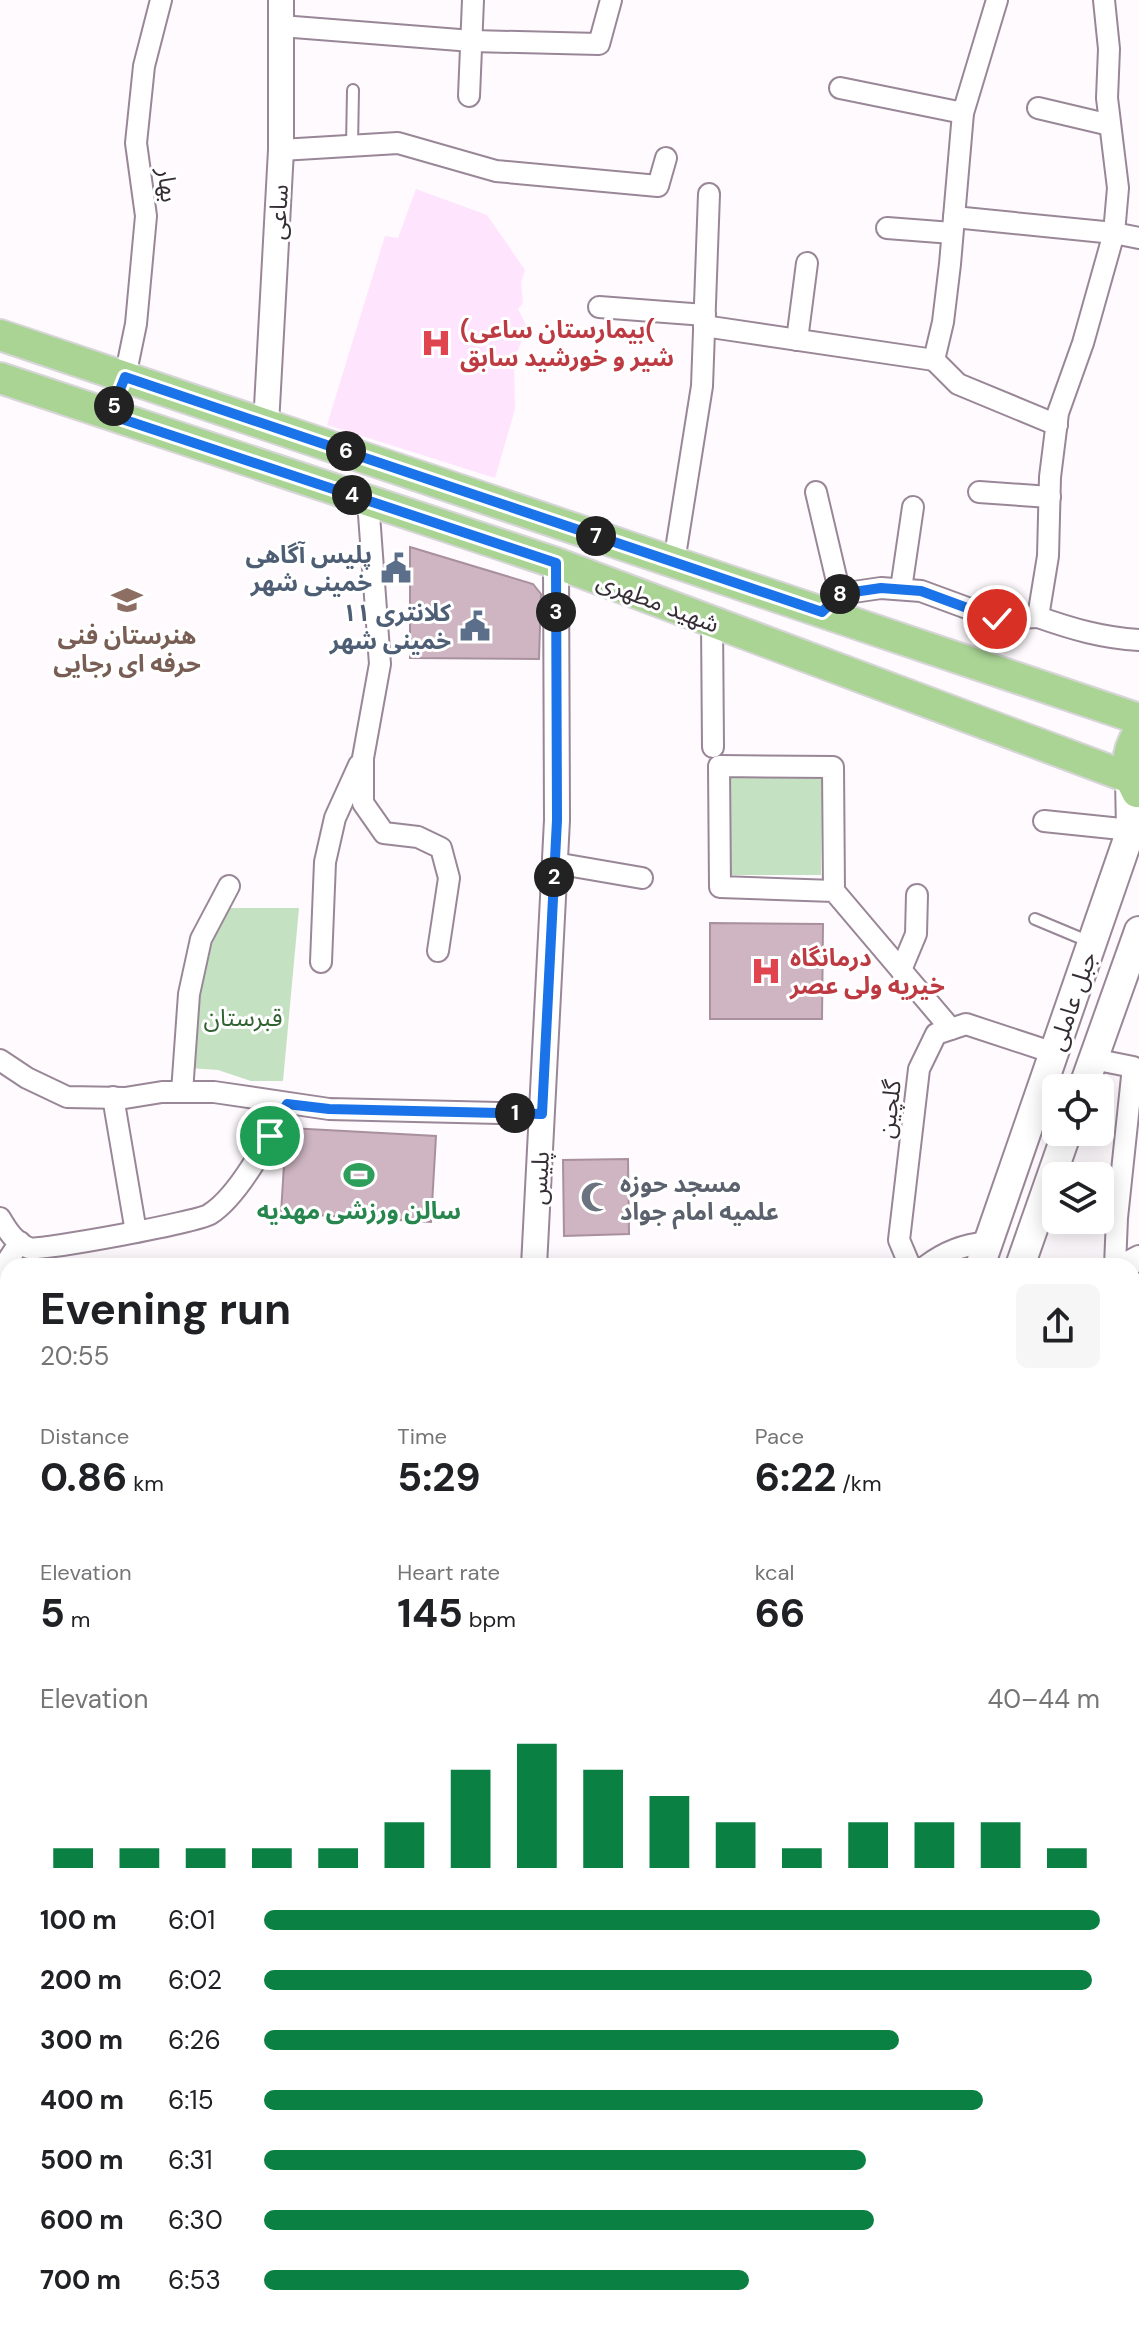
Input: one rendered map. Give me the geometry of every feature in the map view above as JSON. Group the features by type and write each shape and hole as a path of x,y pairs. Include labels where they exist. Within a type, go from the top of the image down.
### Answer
{"main road":[{"name":"شهید مطهری","path":"0,335 674,562 831,603 1139,719"},
{"path":"110,415 125,377"},
{"name":"شهید مطهری","path":"0,378 556,563 1134,786"},
{"path":"1134,786 1127,762 1130,747 1139,732"},
{"name":"جبل عاملی","path":"984,1254 1132,836 1134,786"},
{"name":"جبل عاملی","path":"1088,1074 1139,931"},
{"path":"1023,1258 1062,1146"}],"street":[{"name":"بهار","path":"125,377 136,324 146,216 136,143 144,66 161,0"},
{"name":"ساعی","path":"266,425 281,150 281,0"},
{"path":"469,96 473,0"},
{"path":"281,26 472,41 599,44 611,0"},
{"path":"934,360 943,322 963,113 997,0"},
{"path":"1038,617 1048,556 1058,413 1083,343 1114,233 1118,188 1107,98 1109,49 1104,0"},
{"path":"840,88 963,113"},
{"path":"1038,108 1110,125"},
{"path":"281,150 398,143 496,171 658,186 666,158"},
{"path":"674,562 702,386 709,194"},
{"path":"887,228 953,225 1114,233 1139,238"},
{"path":"797,340 807,263"},
{"path":"599,307 705,320 797,340 934,360 958,384 1057,425"},
{"path":"816,492 831,603 881,588 921,591 997,619 1038,617 1114,639 1139,640"},
{"path":"979,492 1050,497"},
{"path":"368,501 380,664 363,758 363,803 384,833 418,837 441,848 449,878 438,951"},
{"path":"901,589 913,507"},
{"name":"پلیس","path":"534,1258 555,863 556,563"},
{"path":"712,622 713,747"},
{"path":"321,962 325,862 335,818 363,758"},
{"path":"834,891 720,887 719,766 833,767 834,891 951,1029 966,1024 1054,1053"},
{"path":"1044,821 1132,836"},
{"path":"555,863 642,878"},
{"path":"182,1092 192,981 201,939 229,886"},
{"path":"901,970 916,934 917,895"},
{"name":"گلچین","path":"907,1258 899,1240 919,1069 936,1034 951,1029"},
{"path":"1093,1059 1133,1067 1116,1258"},
{"path":"0,1060 27,1078 67,1097 214,1092 329,1109 542,1114"},
{"path":"113,1097 136,1232"},
{"path":"0,1218 11,1236 31,1249 136,1232 209,1215 237,1187 287,1104"},
{"path":"1119,1202 1139,1195"},
{"path":"9,1258 20,1242"},
{"path":"936,1258 962,1245 984,1254"}],"lane":[{"path":"352,146 353,90"},
{"path":"1035,919 1092,943"}],"shaded area":[{"name":"(بیمارستان ساعی( شیر و خورشید سابق","path":"416,189 487,215 525,270 521,282 523,303 518,309 527,327 514,360 515,409 495,478 327,425 385,236 398,238"}],"green space":[{"path":"731,778 822,778 821,875 730,875"},
{"name":"قبرستان","path":"228,908 299,908 283,1081 251,1081 218,1070 189,1068 207,949"}],"building":[{"name":"کلانتری ۱۱ خمینی شهر","path":"410,547 533,584 541,594 539,659 410,658"},
{"name":"درمانگاه خیریه ولی عصر","path":"710,923 823,924 822,1019 710,1019"},
{"name":"سالن ورزشی مهدیه","path":"289,1128 436,1136 431,1222 281,1213 286,1133"},
{"name":"مسجد حوزه علمیه امام جواد","path":"628,1159 629,1234 564,1236 563,1160"}],"place":[{"name":"(بیمارستان ساعی( شیر و خورشید سابق","path":"436,343"},
{"name":"پلیس آگاهی خمینی شهر","path":"396,568"},
{"name":"هنرستان فنی حرفه ای رجایی","path":"127,600"},
{"name":"کلانتری ۱۱ خمینی شهر","path":"475,626"},
{"name":"درمانگاه خیریه ولی عصر","path":"766,971"},
{"name":"سالن ورزشی مهدیه","path":"359,1175"},
{"name":"مسجد حوزه علمیه امام جواد","path":"596,1197"}],"route":[{"path":"270,1136 287,1104 329,1109 542,1114 557,820 556,563 110,415 125,377 822,612 840,594 881,588 921,591 997,619"}]}
